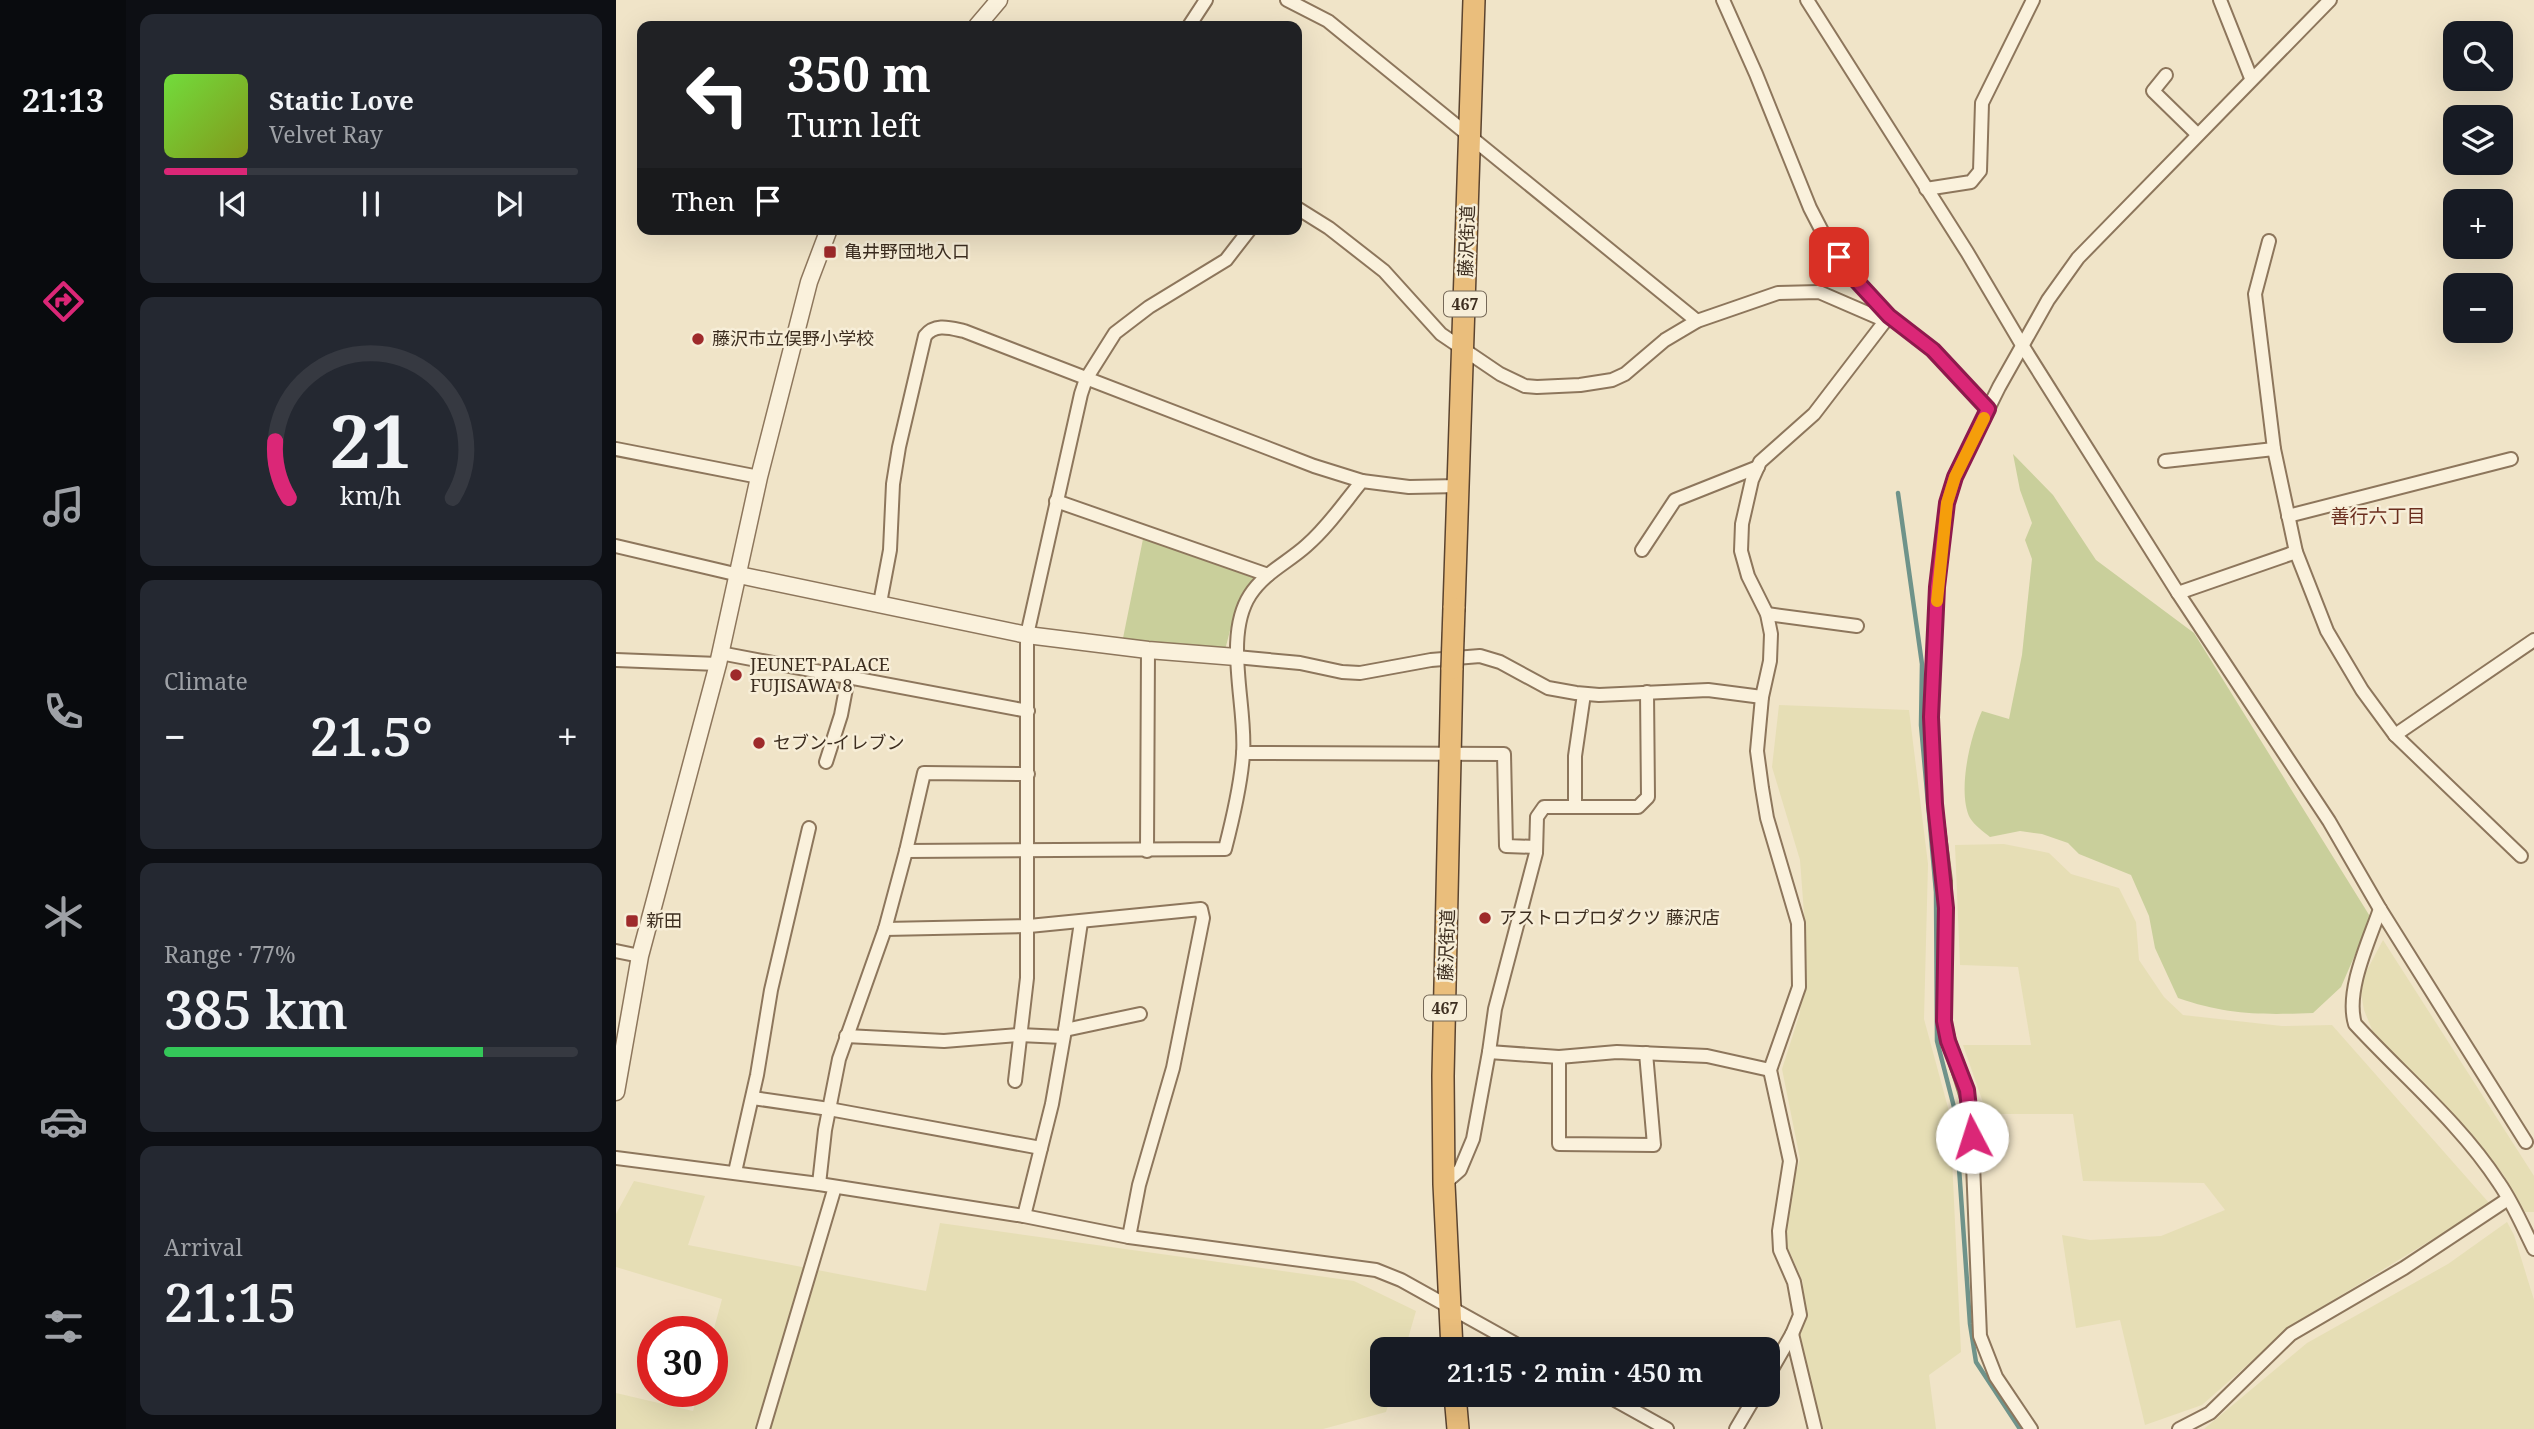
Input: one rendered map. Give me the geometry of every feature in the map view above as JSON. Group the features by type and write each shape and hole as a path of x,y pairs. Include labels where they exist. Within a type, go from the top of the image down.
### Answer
{"highway":[{"name":"藤沢街道","path":"1451,1337 1444,1184 1443,1076 1452,667 1474,0"},
{"path":"1456,1407 1458,1429"}],"street":[{"path":"983,21 999,0"},
{"path":"1192,21 1206,0"},
{"path":"1287,0 1328,21 1697,321"},
{"path":"1723,0 1810,208 1825,237 1853,277 1887,318"},
{"path":"1807,0 2178,593 2329,821 2380,909 2526,1142"},
{"path":"1926,189 1971,182 1980,171 1982,103 2033,0"},
{"path":"2220,0 2251,78"},
{"path":"2031,1429 1996,1377 1980,1336 1971,1115 1967,1090 1948,1041 1944,1021 1945,881 1932,757 1931,717 1937,587 1947,503 1955,477 2022,345 2048,300 2078,258 2330,0"},
{"path":"2166,75 2153,91 2197,134"},
{"path":"1302,211 1329,228 1384,271 1441,334 1500,374 1525,386 1598,383 1625,374 1665,340 1697,321 1778,293 1802,290 1832,296 1887,318 1933,350 1988,409"},
{"path":"616,1092 640,956 719,659 759,477 809,282 827,235"},
{"path":"1015,1081 1027,978 1029,926 1027,635 1086,379 1115,333 1128,321 1226,260 1245,235"},
{"path":"2269,241 2255,294 2274,449 2296,552 2327,631 2362,690 2395,735 2521,856"},
{"path":"1780,1356 1800,1315 1794,1282 1780,1250 1779,1231 1790,1161 1770,1070 1799,987 1798,936 1797,923 1767,818 1762,788 1757,751 1762,697 1770,661 1771,634 1767,614 1748,576 1741,551 1742,524 1752,480 1767,454 1814,414 1887,318"},
{"path":"880,603 890,550 893,484 899,447 926,336 930,330 949,327 964,331 1314,466 1362,481 1409,487 1459,486"},
{"path":"616,449 759,477"},
{"path":"2165,461 2274,449"},
{"path":"2288,516 2511,459"},
{"path":"1642,550 1675,500 1758,467"},
{"path":"906,851 1225,849 1243,753 1243,723 1236,657 1245,605 1250,595 1268,575 1319,534 1362,481"},
{"path":"1056,501 1268,575"},
{"path":"616,546 738,575 1027,635 1148,650 1300,663 1360,673 1431,660 1480,656 1500,662 1548,688 1584,694 1709,690 1762,697"},
{"path":"2178,593 2296,552"},
{"path":"1767,614 1857,626"},
{"path":"2395,735 2534,640"},
{"path":"1147,850 1148,650"},
{"path":"616,660 719,659 848,678 1028,711"},
{"path":"826,762 841,715 848,678"},
{"path":"1444,1184 1460,1170 1473,1139 1495,1009 1536,847 1537,817 1544,807 1638,807 1648,797 1647,692"},
{"path":"1575,807 1575,756 1584,694"},
{"path":"1243,753 1504,754 1506,846 1536,847"},
{"path":"818,1184 829,1109 846,1036 885,929 924,773 1028,774"},
{"path":"735,1172 753,1098 771,990 809,828"},
{"path":"885,929 1029,926 1200,909 1203,918 1173,1068 1142,1174 1129,1237"},
{"path":"2380,909 2362,960 2354,994 2351,1012 2355,1024 2449,1121 2500,1183 2534,1249"},
{"path":"1024,1216 1064,1034 1081,922"},
{"path":"616,951 640,956"},
{"path":"846,1036 944,1041 1064,1034 1140,1014"},
{"path":"1489,1052 1559,1057 1617,1052 1707,1056 1770,1070"},
{"path":"1559,1057 1559,1144 1654,1145 1646,1053"},
{"path":"753,1098 829,1109 1041,1148"},
{"path":"616,1158 818,1184 1024,1216 1129,1237 1376,1270 1401,1280 1504,1337"},
{"path":"763,1429 835,1187"},
{"path":"2179,1429 2210,1413 2291,1334 2404,1268 2508,1199"},
{"path":"1792,1335 1815,1429"},
{"path":"1626,1407 1662,1428"},
{"path":"1736,1429 1749,1407"}],"shaded area":[{"path":"1779,705 1909,710 1928,864 1924,1019 1950,1115 1961,1352 1929,1375 1936,1429 1823,1429 1799,1335 1803,1282 1779,1228 1800,1159 1782,1069 1800,1013 1805,927 1800,860 1772,767"},
{"path":"2004,844 2049,853 2071,874 2119,888 2136,922 2139,960 2164,997 2183,1015 2282,1026 2332,1025 2490,1204 2294,1324 2202,1405 2145,1425 2120,1320 2076,1328 2062,1235 2090,1240 2161,1236 2225,1210 2204,1183 2083,1181 2073,1114 1987,1114 1963,1045 2031,1045 2018,967 1960,965 1955,845"},
{"path":"2383,940 2534,1176 2534,1212 2525,1212 2503,1174 2466,1130 2375,1037 2364,1010 2361,993 2365,974"},
{"path":"634,1181 705,1196 688,1245 926,1291 940,1223 1354,1281 1416,1311 1408,1337 1370,1337 1370,1407 1387,1407 1386,1412 1323,1429 616,1429 616,1393 637,1398 637,1407 676,1407 693,1411 694,1407 728,1407 728,1316 717,1316 722,1299 616,1267 616,1214"},
{"path":"2507,1222 2514,1235 2534,1300 2534,1429 2204,1429 2307,1343 2448,1264"}],"green space":[{"path":"2013,454 2053,495 2096,560 2194,633 2371,918 2341,987 2313,1013 2245,1013 2213,1008 2178,998 2155,948 2149,916 2131,875 2079,854 2068,843 2042,834 2020,831 1990,837 1970,818 1966,807 1965,780 1973,735 1982,711 2009,719 2022,655 2032,559 2025,540 2032,523 2020,490"},
{"path":"1143,539 1254,578 1238,605 1224,655 1122,643"}],"waterway":[{"path":"1898,493 1922,664 1921,725 1936,892 1937,1041 1955,1111 1970,1324 1976,1362 2020,1429"}],"slow traffic":[{"path":"1937,601 1941,537 1947,503 1955,477 1984,418"}],"place":[{"name":"亀井野団地入口","path":"830,252"},
{"name":"藤沢市立俣野小学校","path":"698,339"},
{"name":"JEUNET PALACE FUJISAWA 8","path":"736,675"},
{"name":"セブン-イレブン","path":"759,743"},
{"name":"アストロプロダクツ 藤沢店","path":"1485,918"},
{"name":"新田","path":"632,921"}],"district":[{"name":"善行六丁目","path":"2378,516"}],"route":[{"path":"1839,257 1853,277 1889,316 1933,350 1988,409 1955,477 1947,503 1937,587 1931,717 1935,804 1945,881 1944,1021 1948,1041 1967,1090 1972,1137"}]}
